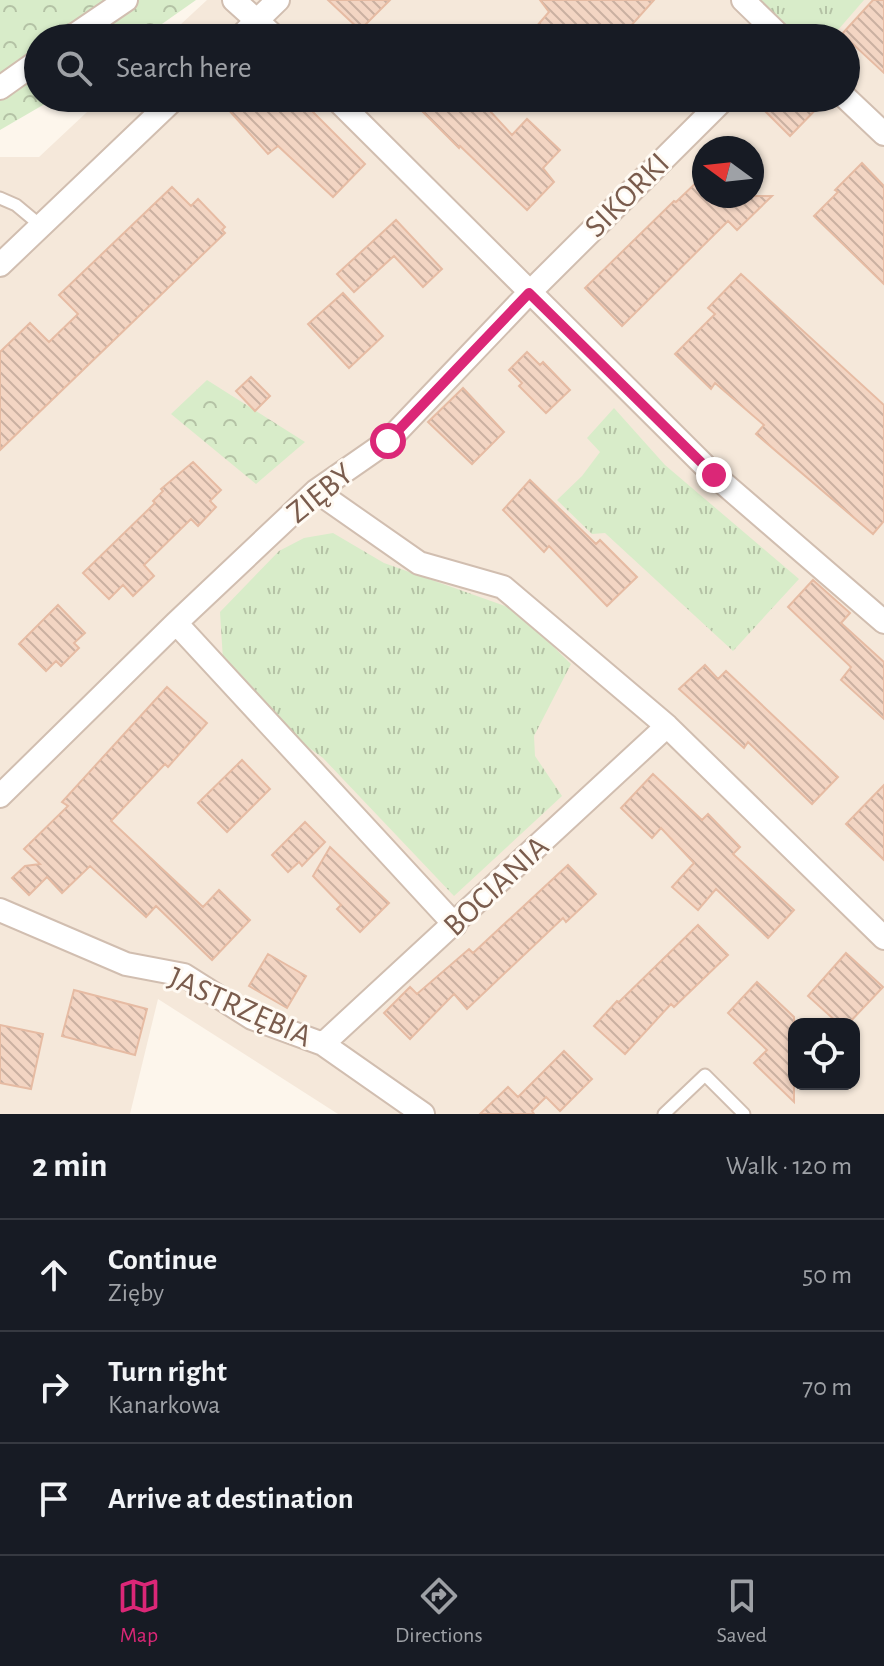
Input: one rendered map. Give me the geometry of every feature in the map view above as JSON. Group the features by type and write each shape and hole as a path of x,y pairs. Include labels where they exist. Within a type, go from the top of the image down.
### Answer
{"street":[{"path":"91,24 126,0"},
{"path":"234,0 262,24"},
{"path":"254,24 278,0"},
{"path":"743,0 768,24"},
{"path":"0,88 24,71"},
{"path":"860,111 884,134"},
{"path":"0,265 160,112"},
{"path":"349,112 714,475 884,622"},
{"name":"SIKORKI","path":"529,293 711,112"},
{"name":"ZIĘBY","path":"0,796 316,491 388,441 529,293"},
{"path":"316,491 419,563 503,587 667,726 884,938"},
{"path":"176,623 455,925"},
{"name":"BOCIANIA","path":"323,1044 667,726"},
{"name":"JASTRZĘBIA","path":"0,910 126,964 184,975 252,1018 323,1044 423,1114"}],"lane":[{"path":"0,198 16,205 40,225"},
{"path":"664,1114 705,1075 744,1114"}],"shaded area":[{"path":"207,0 884,0 884,1114 338,1114 158,999 130,1114 0,1114 0,157 39,157 87,112 860,112 860,24 181,24"}],"green space":[{"path":"0,0 196,0 162,24 24,24 24,112 31,112 0,130"},
{"path":"761,0 864,0 843,24 786,24"},
{"path":"207,380 305,442 256,484 171,414"},
{"path":"614,408 665,465 799,579 733,651 605,533 592,534 557,500 582,476 600,452 587,438"},
{"path":"333,533 384,563 516,610 571,664 534,736 535,756 562,796 454,896 323,758 286,731 223,660 220,612 279,551 304,538"}],"building":[{"path":"328,0 390,0 366,24 354,24"},
{"path":"540,0 654,0 633,24 539,24 549,12"},
{"path":"873,0 884,0 884,73 860,51 860,24 851,24"},
{"path":"230,112 313,112 365,164 333,197 278,146 268,154"},
{"path":"423,112 491,112 512,135 527,119 560,150 543,168 554,182 527,210"},
{"path":"766,112 813,112 790,136"},
{"path":"862,163 884,186 884,284 814,216"},
{"path":"172,187 191,206 198,199 225,227 222,230 225,233 0,450 0,352 30,323 49,342 78,314 59,295"},
{"path":"692,187 692,208 760,208 737,230 728,221 622,326 585,288"},
{"path":"396,220 442,269 423,287 394,256 354,292 337,274"},
{"path":"741,274 884,405 884,521 873,534 756,434 764,425 715,383 711,389 675,354 715,314 708,308"},
{"path":"343,293 383,336 349,368 308,324"},
{"path":"527,352 540,365 543,362 570,390 546,413 519,386 522,383 509,370"},
{"path":"251,377 270,396 255,411 236,391"},
{"path":"463,388 504,432 472,464 428,422"},
{"path":"193,462 221,490 210,501 216,507 198,526 191,519 144,565 154,576 133,596 123,585 109,599 83,573 155,503 153,501 163,491 161,489"},
{"path":"530,480 596,544 600,540 637,577 607,606 549,546 544,552 503,510"},
{"path":"813,580 850,613 841,623 884,662 884,719 841,680 851,667 788,607"},
{"path":"58,605 85,633 74,643 79,648 61,666 56,661 46,671 19,644"},
{"path":"705,665 718,679 726,671 838,777 812,804 748,742 744,748 679,689"},
{"path":"167,687 207,723 168,767 165,764 111,821 203,907 219,890 250,920 212,960 156,906 146,917 90,866 62,893 47,877 29,895 12,878 25,866 40,864 24,849 68,806 62,802"},
{"path":"242,760 270,789 227,832 198,803"},
{"path":"653,774 702,820 708,814 740,847 733,854 794,910 768,938 716,889 698,910 672,887 694,863 661,828 652,838 621,808"},
{"path":"884,785 884,860 846,824"},
{"path":"305,822 325,842 302,866 299,862 288,872 272,855"},
{"path":"330,847 389,903 360,932 337,909 341,905 313,876"},
{"path":"568,865 596,894 566,922 563,918 467,1009 454,994 410,1039 384,1013 410,987 417,994 469,949 473,953"},
{"path":"698,925 728,955 674,1007 671,1004 625,1054 594,1026"},
{"path":"846,953 883,987 854,1018 832,1018 808,996"},
{"path":"268,954 306,976 287,1008 249,986"},
{"path":"757,982 794,1017 788,1018 788,1090 794,1090 794,1102 754,1063 767,1050 728,1013"},
{"path":"74,990 147,1009 135,1055 62,1036"},
{"path":"0,1025 43,1034 31,1089 0,1083"},
{"path":"564,1051 592,1079 560,1111 546,1097 532,1111 534,1114 480,1114 508,1087 518,1097"}],"route":[{"path":"388,441 529,293 714,475"}]}
